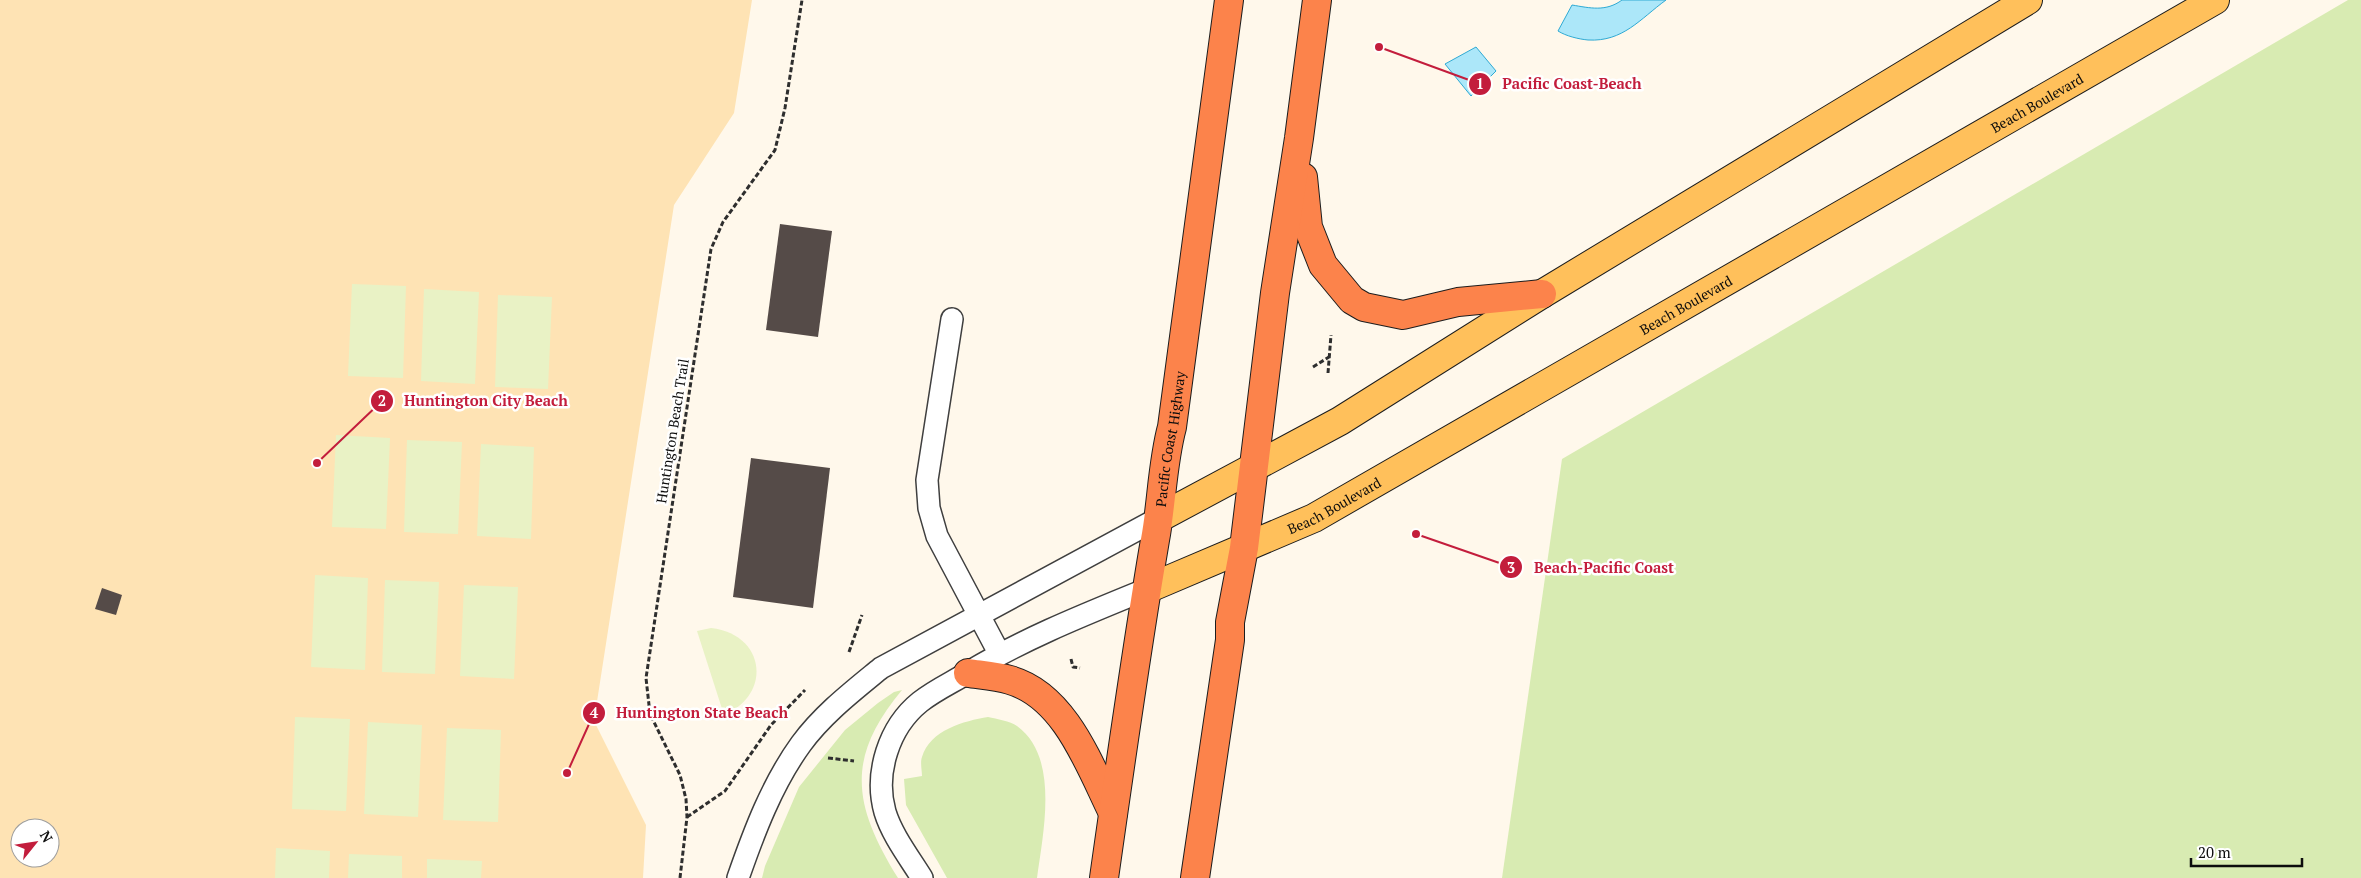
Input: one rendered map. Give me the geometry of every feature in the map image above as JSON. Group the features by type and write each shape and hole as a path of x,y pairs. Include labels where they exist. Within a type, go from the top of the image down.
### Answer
{"highway":[{"name":"Pacific Coast Highway","path":"1104,878 1159,518 1229,0"},
{"path":"1195,878 1230,640 1230,622 1244,548 1274,293 1299,138 1317,0"},
{"path":"1299,138 1308,227 1323,265 1352,300 1358,304 1403,315 1458,302 1542,294"},
{"path":"968,673 1011,680 1034,692 1047,702 1073,731 1113,813"}],"main road":[{"path":"1159,518 1340,421 1542,294 2028,0"},
{"name":"Beach Boulevard","path":"1147,589 1314,518 2215,0"}],"lane":[{"path":"952,319 928,480 929,508 937,536 999,653"},
{"path":"738,878 774,788 801,744 840,700 882,668 1159,518"},
{"path":"922,878 885,812 882,780 883,764 889,743 919,703 999,653 1147,589"}],"path":[{"name":"Huntington Beach Trail","path":"680,878 687,817 686,799 680,775 650,714 646,678 711,249 722,222 775,150 786,108 802,0"},
{"path":"1328,372 1331,335"},
{"path":"1313,367 1329,357"},
{"path":"1069,673 1073,667 1071,659"},
{"path":"1073,667 1080,668"},
{"path":"822,757 860,762"}],"green space":[{"path":"2348,0 2361,0 2361,878 1502,878 1562,459"},
{"path":"352,284 406,286 403,378 348,376"},
{"path":"424,289 479,292 475,384 421,381"},
{"path":"498,295 552,297 548,389 495,387"},
{"path":"336,435 390,438 386,529 332,527"},
{"path":"407,440 462,442 458,534 404,532"},
{"path":"481,444 534,447 531,539 477,536"},
{"path":"315,575 368,578 365,670 311,667"},
{"path":"385,580 439,582 435,674 382,672"},
{"path":"464,585 518,587 514,679 460,676"},
{"path":"711,628 729,633 743,641 752,653 756,666 756,680 750,693 740,705 724,715 697,631"},
{"path":"902,690 884,715 871,738 864,760 862,782 864,804 872,827 883,852 898,878 762,878 765,866 799,787 845,730 878,703 894,692"},
{"path":"295,717 350,719 346,811 292,809"},
{"path":"988,717 1007,721 1017,726 1030,740 1039,756 1044,776 1045,818 1037,878 947,878 906,805 904,779 922,776 922,757 932,740 949,728"},
{"path":"368,722 422,725 418,817 364,814"},
{"path":"447,728 501,730 498,822 443,820"},
{"path":"276,848 330,851 329,878 275,878"},
{"path":"349,854 402,856 402,878 348,878"},
{"path":"427,859 482,861 481,878 427,878"}],"sand":[{"path":"0,0 752,0 734,113 674,205 594,721 646,825 643,878 0,878"}],"water":[{"path":"1622,0 1666,0 1639,22 1611,37 1600,40 1588,40 1572,37 1558,31 1572,5 1604,8"},
{"path":"1476,47 1496,71 1471,96 1445,64"}],"building":[{"path":"780,224 832,231 818,337 766,330"},
{"path":"751,458 830,468 813,608 733,597"},
{"path":"102,588 122,595 116,615 95,609"}],"place":[{"name":"Pacific Coast-Beach","path":"1379,47"},
{"name":"Huntington City Beach","path":"317,463"},
{"name":"Beach-Pacific Coast","path":"1416,534"},
{"name":"Huntington State Beach","path":"567,773"}]}
